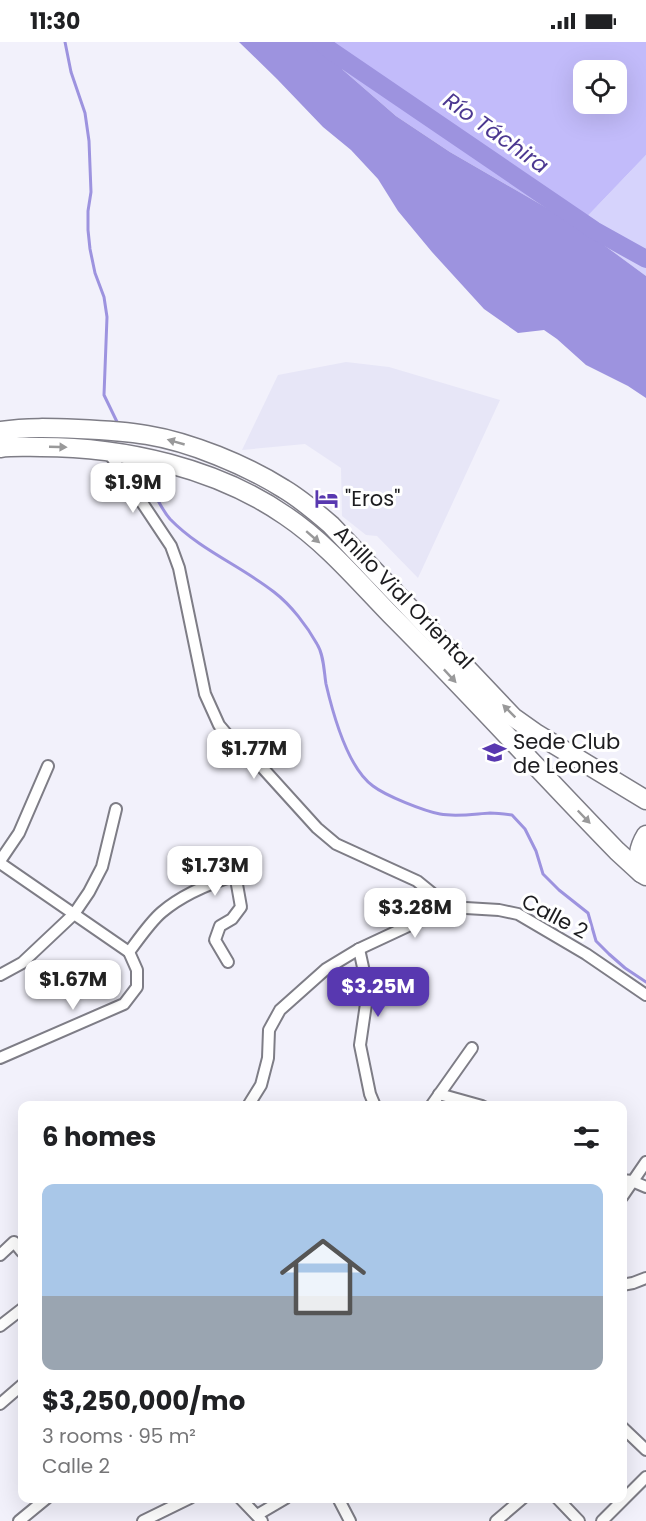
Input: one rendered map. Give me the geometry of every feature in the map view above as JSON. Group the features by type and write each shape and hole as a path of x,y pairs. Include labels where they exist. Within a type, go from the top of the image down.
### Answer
{"highway":[{"name":"Anillo Vial Oriental","path":"0,431 46,428 110,430 148,435 207,452 276,484 331,525 513,717 537,735 646,800"},
{"name":"Anillo Vial Oriental","path":"0,447 107,450 168,463 241,490 286,516 314,537 617,851 643,874"},
{"path":"643,874 638,863 638,853 646,835"}],"street":[{"path":"107,450 171,546 179,568 205,694 219,725 241,751 259,764 317,828 336,844 417,881 449,907"},
{"path":"0,1058 124,1004 137,987 137,970 129,952 0,862 19,833 48,766"},
{"path":"0,975 22,963 74,914 102,867 117,809"},
{"path":"129,952 161,912 210,883 233,876 236,879 241,907 232,919 220,926 215,940 228,962"},
{"name":"Calle 2","path":"251,1101 261,1085 268,1058 269,1030 280,1010 326,969 359,950 449,907 499,910 518,914 586,954 646,995"},
{"path":"359,950 368,990 360,1045 373,1101"},
{"path":"434,1101 472,1048"},
{"path":"439,1094 464,1101"},
{"path":"627,1181 645,1166"},
{"path":"627,1181 646,1187"},
{"path":"0,1255 14,1242 18,1247"},
{"path":"627,1284 646,1278"},
{"path":"0,1326 18,1312"},
{"path":"2,1397 18,1387"},
{"path":"627,1432 646,1450"},
{"path":"627,1496 646,1477"},
{"path":"20,1521 41,1503"},
{"path":"143,1521 180,1503"},
{"path":"245,1503 259,1518 278,1503"},
{"path":"341,1503 350,1521"},
{"path":"496,1521 517,1503"},
{"path":"561,1503 579,1521"},
{"path":"602,1521 620,1503"}],"shaded area":[{"path":"239,42 327,42 343,70 396,116 450,152 578,226 646,276 646,398 628,386 586,365 544,330 518,333 484,309 398,211 378,179"},
{"path":"327,42 646,42 646,155 578,226 450,152 396,116 343,70"},
{"path":"646,155 646,276 578,226"},
{"path":"346,362 389,367 500,400 418,578 377,536 366,535 342,516 341,468 305,444 242,450 278,375"}],"waterway":[{"path":"65,42 71,72 85,113 89,141 91,192 88,230 95,273 104,297 107,317 104,395 119,426"},
{"name":"Río Táchira","path":"321,42 594,230 646,259"},
{"path":"140,463 157,499 170,519 194,540 274,592 303,623 321,653 326,684 337,725 349,754 364,778 373,786 405,803 440,814 512,815 525,829 536,851 543,874 588,913 596,941 625,968 646,982"}],"place":[{"name":"\"Eros\"","path":"327,498"},
{"name":"Sede Club de Leones","path":"495,753"}]}
